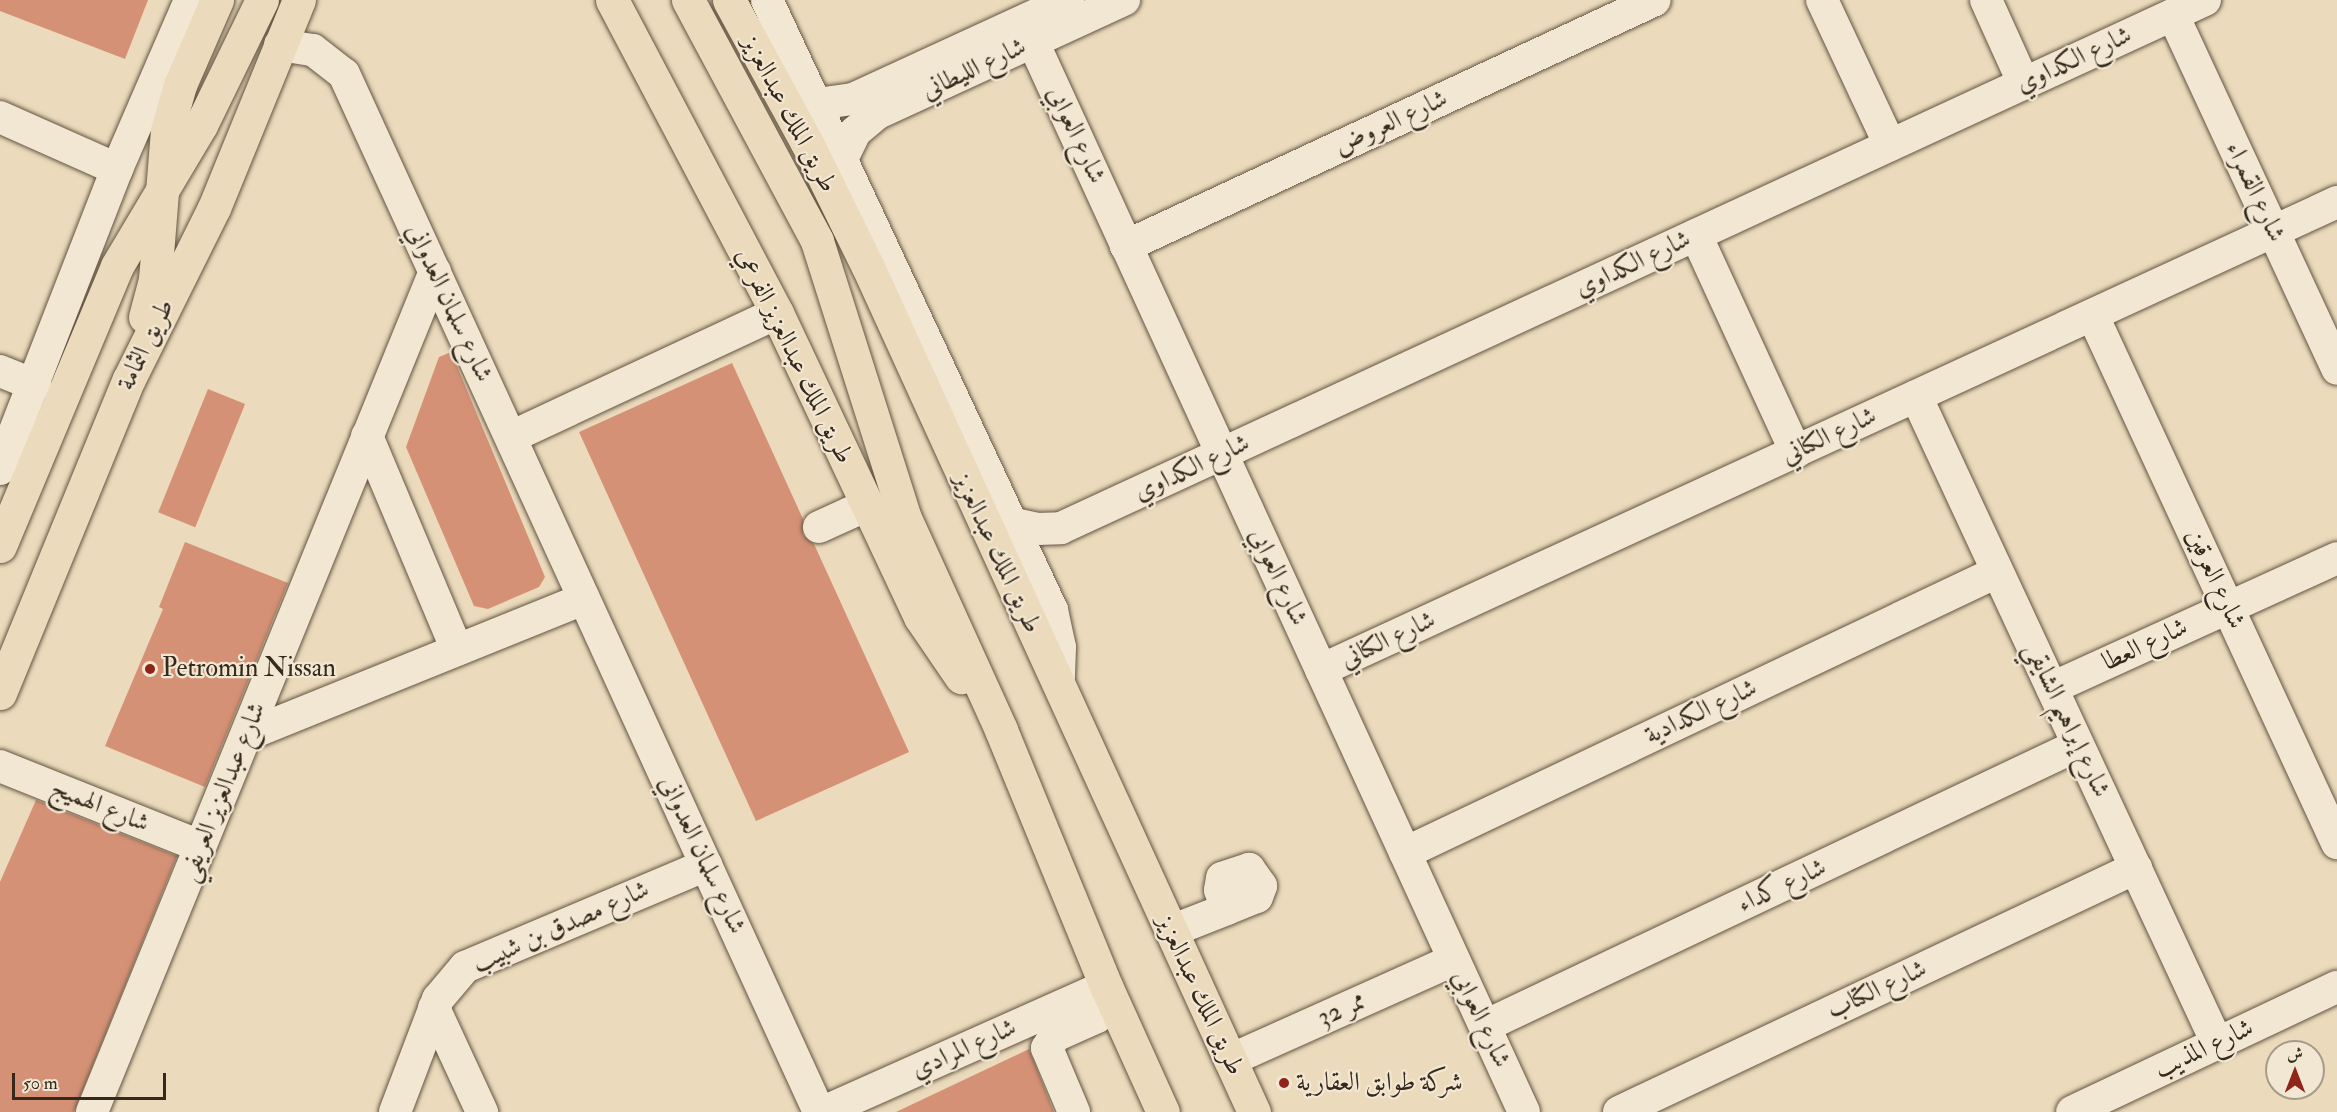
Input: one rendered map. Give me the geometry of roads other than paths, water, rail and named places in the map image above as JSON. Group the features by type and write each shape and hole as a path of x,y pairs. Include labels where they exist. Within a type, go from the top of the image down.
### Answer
{"main road":[{"path":"129,379 155,279 167,131 180,85 217,0"},
{"path":"0,546 117,266 201,125 262,0"},
{"name":"طريق الثمامة","path":"0,693 129,379 214,208 299,0"},
{"name":"طريق الملك عبدالعزيز الفرعي","path":"612,0 777,313 865,506 920,617 953,670 987,702"},
{"name":"طريق الملك عبدالعزيز","path":"688,0 817,241 905,518 987,702 1107,990 1163,1112"},
{"name":"طريق الملك عبدالعزيز","path":"729,0 806,141 868,267 1254,1112"},
{"path":"100,306 125,320 129,379"}],"street":[{"path":"0,469 35,385 117,169 190,0"},
{"path":"767,0 1033,567 1057,628 1059,684"},
{"name":"شارع الليطاني","path":"817,104 853,99 1068,0"},
{"name":"شارع الليطاني","path":"842,159 855,132 878,112 1019,22 1124,0"},
{"name":"شارع العروض","path":"1126,246 1655,0"},
{"path":"1822,0 1890,145"},
{"path":"1986,0 2024,84"},
{"name":"شارع الكداوي","path":"1014,524 1037,529 1061,528 2205,0"},
{"name":"شارع القمراء","path":"2173,15 2337,369"},
{"name":"شارع العوابي","path":"1019,22 1126,246 1524,1112"},
{"name":"شارع سلمان العدواني","path":"280,45 314,50 326,56 344,74 821,1112"},
{"path":"0,117 117,169"},
{"name":"شارع الكناني","path":"1321,670 2337,202"},
{"path":"1696,235 1796,452"},
{"name":"شارع عبدالعزيز العريفي","path":"92,1112 435,271"},
{"path":"511,438 777,313"},
{"name":"شارع العرقين","path":"2092,316 2337,843"},
{"path":"0,371 35,385"},
{"name":"شارع إبراهيم الشايقي","path":"1916,396 2217,1043"},
{"path":"367,436 457,650"},
{"path":"819,527 865,506"},
{"name":"شارع الكداوي","path":"1033,567 1061,528"},
{"name":"شارع العطا","path":"2052,688 2337,558"},
{"name":"شارع الكدادية","path":"1405,853 1997,572"},
{"path":"247,735 584,599"},
{"name":"شارع كداء","path":"1485,1026 2078,745"},
{"name":"شارع الهميج","path":"0,766 200,846"},
{"name":"شارع مصدق بن شبيب","path":"395,1112 434,1008 455,976 477,960 706,865"},
{"name":"شارع الكتاب","path":"1619,1112 2136,868"},
{"path":"1171,931 1227,909"},
{"name":"ممر 32","path":"1230,1060 1454,960"},
{"name":"شارع المذيب","path":"2072,1112 2121,1101 2217,1043 2337,987"},
{"path":"1074,1112 1047,1048 1054,1036 1097,1017 1107,990"},
{"name":"شارع المرادي","path":"821,1112 1107,990"},
{"path":"434,1008 482,1112"}],"place":[{"name":"Petromin Nissan","path":"150,669"},
{"name":"شركة طوابق العقارية","path":"1284,1083"}]}
